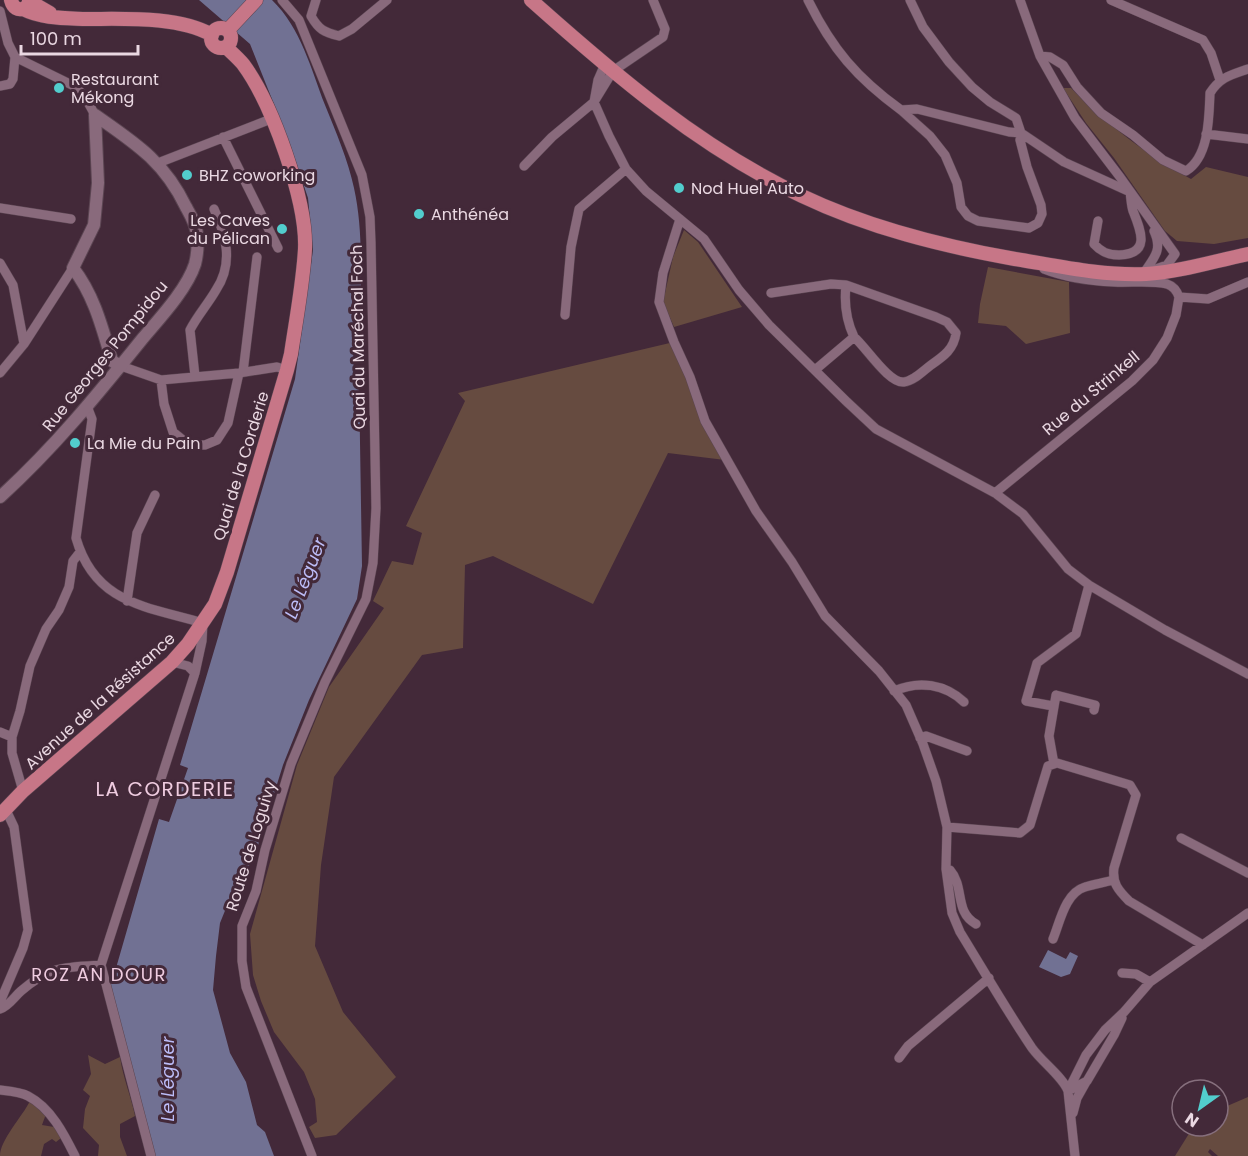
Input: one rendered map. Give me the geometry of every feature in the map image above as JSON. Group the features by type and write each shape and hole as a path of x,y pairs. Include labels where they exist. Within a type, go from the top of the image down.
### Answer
{"main road":[{"path":"229,29 256,0"},
{"path":"535,2 609,67 681,125 729,157 804,197 886,229 937,243 1081,270 1143,274 1171,272 1248,254"},
{"path":"17,6 39,16 174,23 202,29 212,35"},
{"path":"218,28 229,29 231,40 226,47 219,49 213,45 212,35 218,28"},
{"name":"Quai de la Corderie","path":"226,47 242,62 272,119 303,212 305,248 293,343 287,370 227,572"},
{"path":"94,115 98,183 94,225 73,268 94,301 112,360 121,366"},
{"name":"Rue Georges Pompidou","path":"0,497 36,465 121,366 177,296 195,264 197,236 194,223 176,187 158,163 125,135 94,115"},
{"name":"Avenue de la Résistance","path":"2,809 171,662 188,644 213,608 227,572"}],"street":[{"name":"Quai du Maréchal Foch","path":"282,0 299,20 308,42 362,175 370,216 376,508 373,563 366,599 325,682"},
{"path":"316,0 311,16 324,32 339,36 352,29 387,0"},
{"path":"524,166 552,137 594,102 609,67 663,37 665,29 653,0"},
{"path":"808,0 836,50 864,80 930,136 945,155 957,183 961,207 968,216 978,221 1029,228 1038,223 1042,214 1041,205 1027,167 1016,118 990,102 949,62 923,27 910,0"},
{"path":"1020,0 1040,56 1075,118 1174,254 1190,267"},
{"path":"1111,0 1203,40 1211,53 1220,80"},
{"path":"0,86 10,84 13,79 15,57 4,28 17,6"},
{"path":"1040,56 1050,57 1063,65 1077,87 1101,113 1163,160 1186,171 1198,160 1206,134 1210,93 1220,80 1248,69"},
{"path":"15,57 72,85 84,95 94,115"},
{"path":"594,102 626,169 646,191 704,239 739,290 769,325 876,429 995,493 1023,514 1068,569 1089,585 1165,630 1248,674"},
{"path":"901,110 916,109 1021,133 1064,162 1130,192"},
{"path":"158,163 272,119"},
{"path":"1206,134 1248,139"},
{"path":"223,137 278,248"},
{"path":"565,315 571,247 579,209 626,169"},
{"path":"1098,221 1094,244 1100,252 1113,255 1131,254 1138,248 1142,238 1132,208 1130,192"},
{"path":"0,208 71,219"},
{"path":"195,376 190,330 221,283 227,251 223,230 214,208"},
{"path":"1143,274 1157,254 1158,241 1148,217"},
{"path":"680,219 663,273 659,302 690,377 705,421 756,511 792,562 825,616 879,671 906,705 936,781 946,827 946,869 952,914 960,932 1033,1050 1066,1084 1075,1156"},
{"path":"1143,274 1167,265 1174,254"},
{"path":"161,380 164,404 173,432 189,444 205,445 217,440 228,423 241,373 257,257"},
{"path":"1020,260 1066,277 1115,283 1156,282 1170,285 1177,291 1179,297 1208,299 1248,282"},
{"path":"0,263 13,285 24,344"},
{"path":"0,373 24,344 73,268"},
{"path":"771,293 831,284 846,285 947,322 956,333 955,342 945,354 906,382 897,382 854,337 844,299 846,285"},
{"name":"Rue du Strinkell","path":"995,493 1132,381 1153,360 1167,338 1176,315 1179,297"},
{"path":"815,370 854,337"},
{"path":"121,366 161,380 241,373 277,367 287,370"},
{"path":"87,406 92,419 76,538 90,572 105,588 128,601 203,623 202,641 195,673 101,965 151,1156"},
{"path":"128,601 137,532 155,495"},
{"path":"23,791 12,753 12,737 30,666 46,628 59,610 69,587 73,561 80,552"},
{"path":"1053,706 1026,700 1037,663 1076,634 1089,585"},
{"path":"171,662 189,666 195,673"},
{"name":"Route de Loguivy","path":"312,1156 246,987 242,961 242,926 256,891 265,850 291,764 325,682"},
{"path":"894,691 906,686 929,685 956,694 964,702"},
{"path":"946,827 1020,833 1030,825 1051,765 1048,736 1056,695 1095,705 1094,710"},
{"path":"0,732 12,737"},
{"path":"920,738 926,736 967,752"},
{"path":"1051,765 1057,763 1130,785 1136,795 1114,868 1113,880 1119,892 1129,901 1203,945"},
{"path":"0,1002 23,948 28,930 14,827 2,809"},
{"path":"1181,838 1248,873"},
{"path":"946,869 950,870 958,882 963,910 968,920 976,924"},
{"path":"1053,939 1073,894 1084,887 1113,880"},
{"path":"1068,1091 1086,1055 1105,1030 1150,982 1248,913"},
{"path":"0,1010 5,1008 21,991 49,972 58,968 101,965"},
{"path":"1122,973 1136,974 1150,982"},
{"path":"899,1058 908,1046 989,978"},
{"path":"1072,1143 1074,1105 1114,1035 1124,1012"},
{"path":"1068,1091 1087,1081"},
{"path":"0,1090 27,1095 44,1107 66,1138 75,1156"}],"shaded area":[{"path":"1063,88 1071,88 1128,138 1191,179 1206,167 1248,177 1248,238 1214,244 1177,241 1165,231"},
{"path":"684,230 698,242 742,307 674,327 663,302 673,257"},
{"path":"988,267 1069,282 1070,333 1026,344 1006,326 978,323"},
{"path":"674,342 725,460 668,453 593,604 493,556 465,565 463,648 422,655 334,777 321,865 315,946 343,1012 396,1077 336,1135 315,1138 309,1127 317,1122 315,1099 304,1072 274,1032 261,1001 253,975 250,934 297,765 329,687 384,608 373,601 392,561 413,565 422,533 406,526 465,401 458,393"},
{"path":"88,1055 105,1064 120,1057 135,1116 120,1124 120,1137 127,1156 98,1156 99,1145 83,1128 85,1109 90,1096 83,1090 91,1074"},
{"path":"1248,1097 1248,1156 1218,1156 1210,1149 1208,1152 1212,1156 1175,1156 1186,1138 1230,1138 1230,1105"},
{"path":"30,1101 46,1114 42,1125 54,1127 61,1138 56,1142 52,1139 44,1144 41,1156 0,1156 7,1136"}],"water":[{"name":"Le Léguer","path":"199,0 272,0 291,23 304,50 345,157 357,202 360,229 361,297 353,298 354,380 359,380 362,566 357,599 309,700 283,765 254,858 233,891 220,923 216,956 213,990 230,1053 246,1082 257,1125 265,1132 274,1156 155,1156 108,979 114,975 159,819 169,822 188,768 180,765 295,379 313,250 308,198 291,147 250,44"},
{"path":"1048,950 1066,959 1070,952 1078,956 1070,974 1061,977 1039,967"}],"pier":[{"path":"364,297 362,300 355,301 357,377 361,377 362,380 354,380 352,298"}],"place":[{"name":"Restaurant Mékong","path":"59,88"},
{"name":"BHZ coworking","path":"187,175"},
{"name":"Nod Huel Auto","path":"679,188"},
{"name":"Anthénéa","path":"419,214"},
{"name":"Les Caves du Pélican","path":"282,229"},
{"name":"La Mie du Pain","path":"75,443"}],"district":[{"name":"LA CORDERIE","path":"165,789"},
{"name":"ROZ AN DOUR","path":"99,974"}]}
